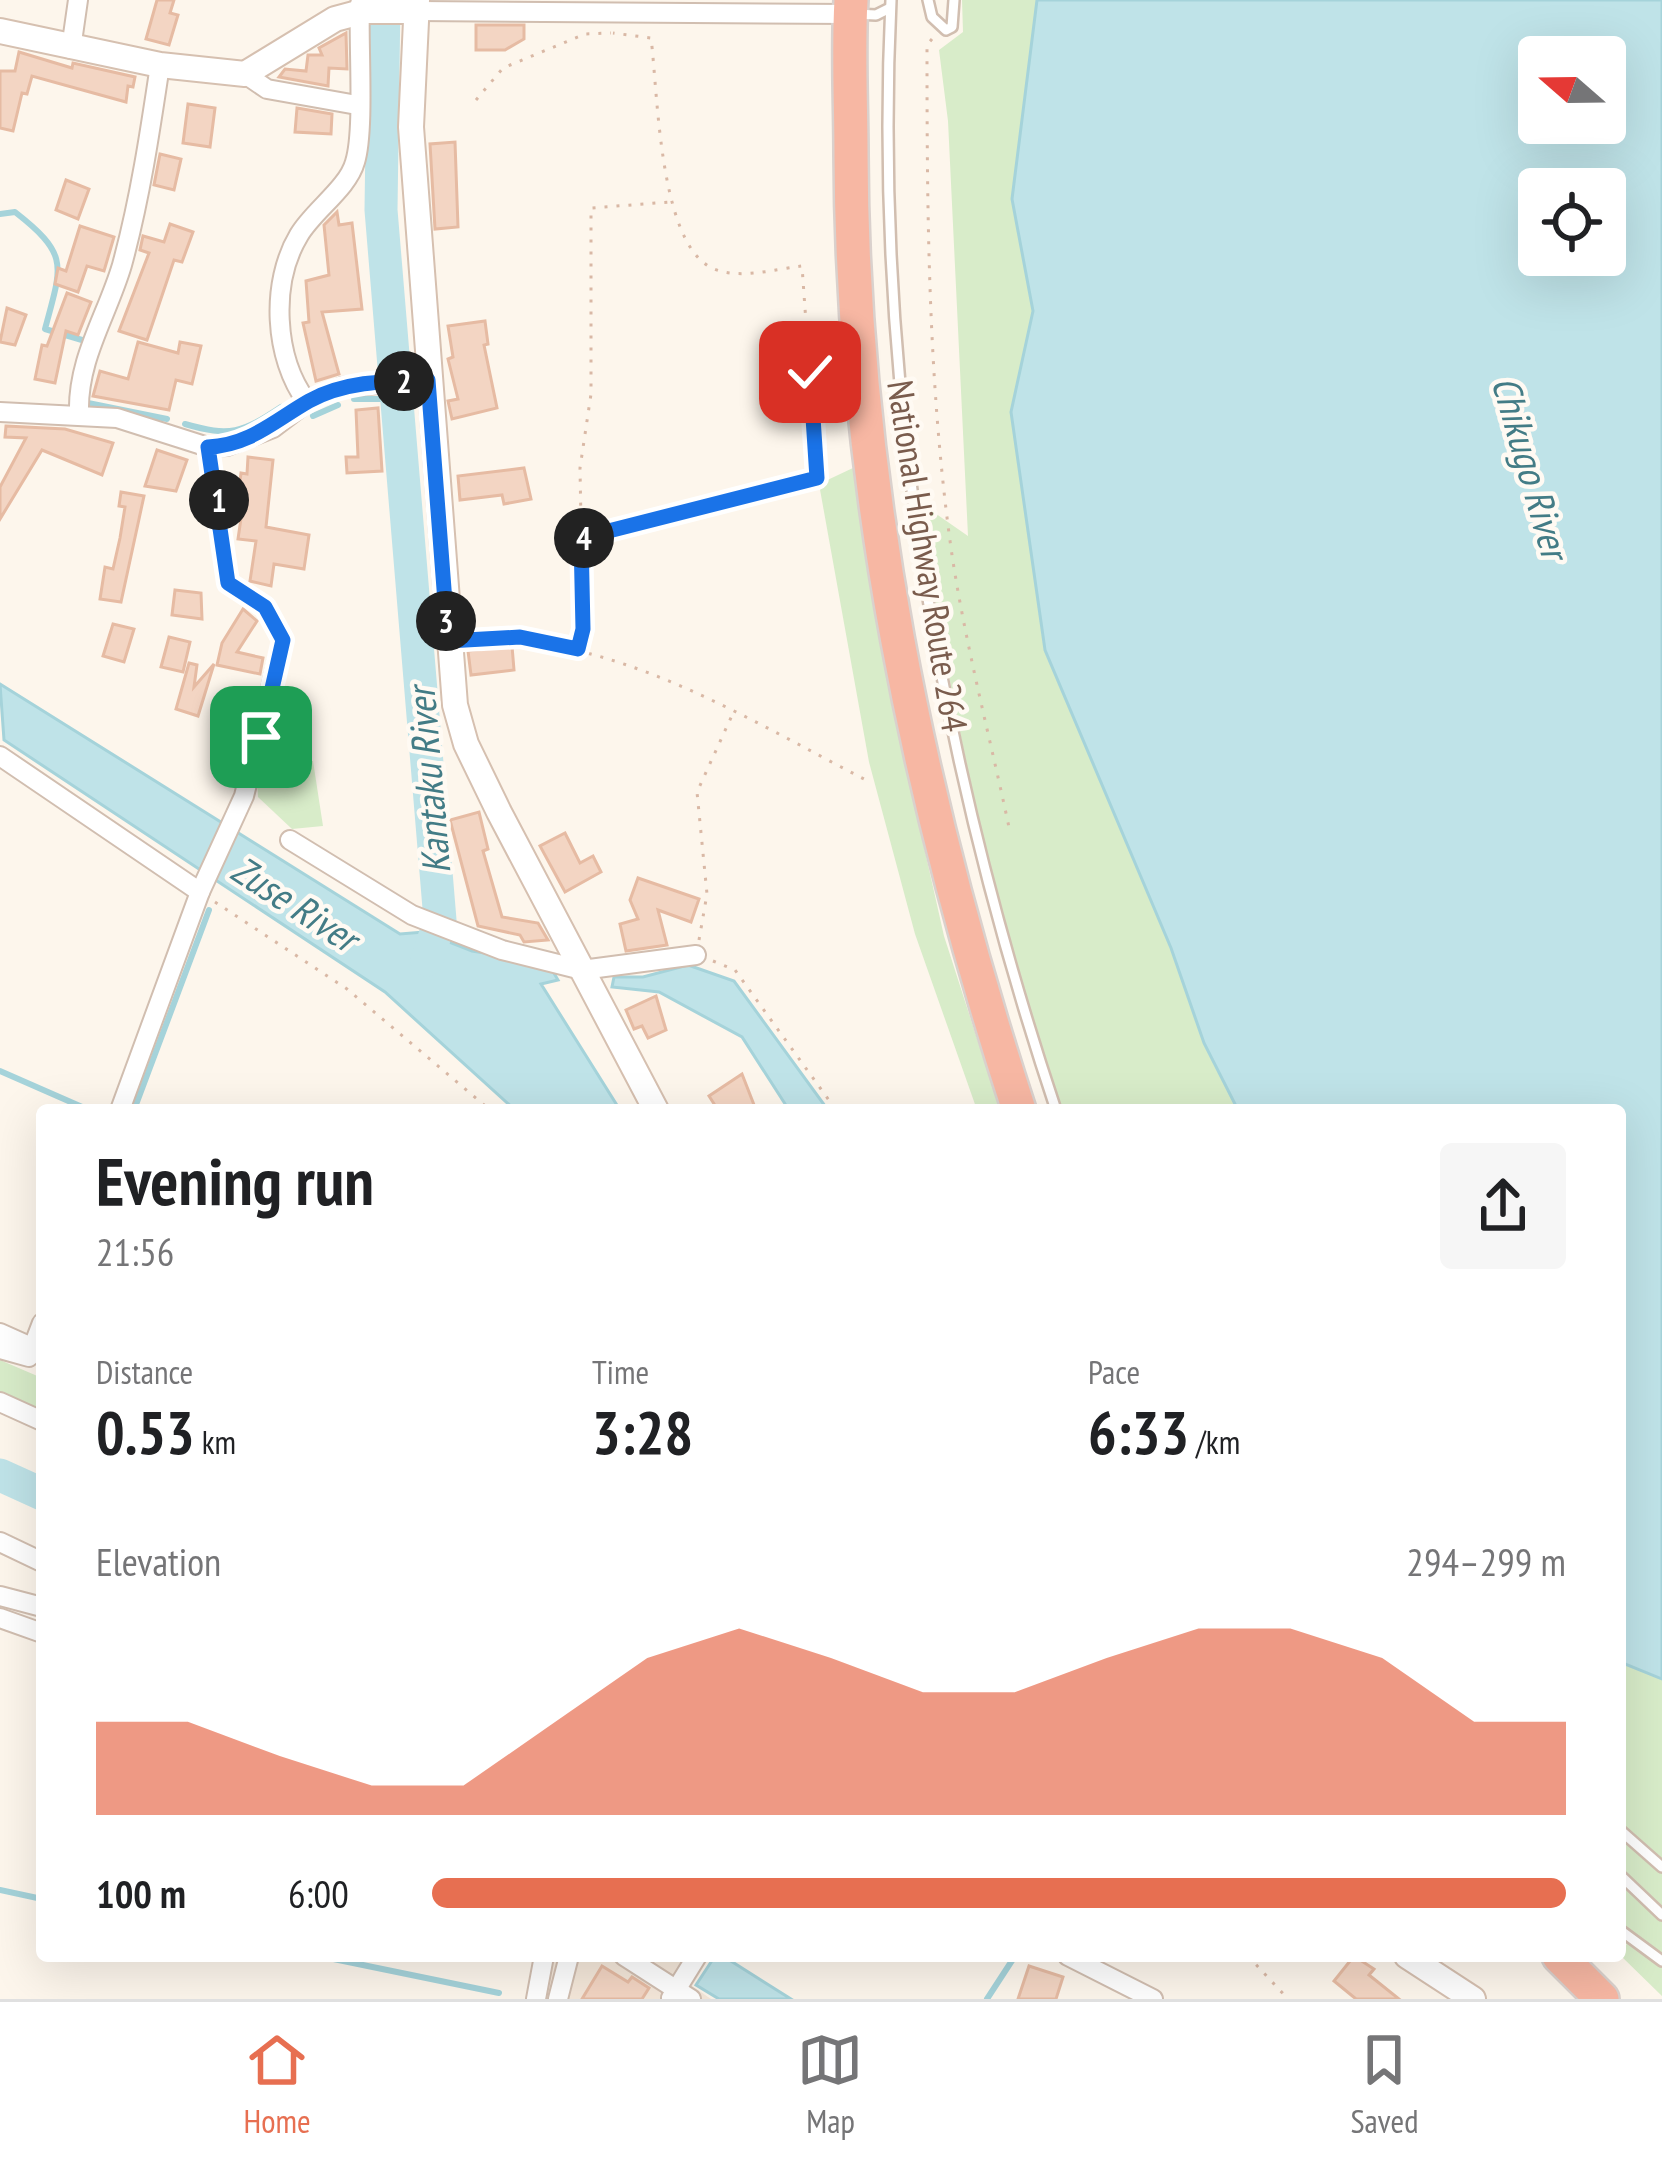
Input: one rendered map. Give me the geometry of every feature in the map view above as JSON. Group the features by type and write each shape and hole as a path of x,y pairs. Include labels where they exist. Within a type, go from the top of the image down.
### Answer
{"highway":[{"name":"National Highway Route 264","path":"851,7 851,237 862,387 885,576 909,712 967,950 1017,1104"},
{"path":"1565,1962 1602,1999"}],"street":[{"path":"71,49 78,0"},
{"path":"244,74 334,19 362,8 851,7"},
{"path":"308,402 292,382 280,332 286,264 298,235 356,163 362,8"},
{"path":"412,8 419,380 448,641 466,743 653,1104"},
{"path":"0,31 160,65 244,74 267,89 357,105"},
{"path":"79,414 86,355 121,269 142,179 160,65"},
{"path":"0,412 79,414 175,433 208,447 227,446 273,428 308,402 342,387 419,380"},
{"path":"122,1104 202,889 235,818 261,737 283,640 265,607 228,583 208,447"},
{"path":"0,756 202,889"},
{"path":"290,840 412,915 464,939 586,978"},
{"path":"586,978 598,964 633,965 696,955"},
{"path":"0,1333 36,1355"},
{"path":"0,1349 36,1356"},
{"path":"0,1402 36,1418"},
{"path":"0,1542 36,1559"},
{"path":"0,1595 36,1605"},
{"path":"0,1618 36,1632"},
{"path":"536,1999 543,1962"},
{"path":"558,1999 567,1962"},
{"path":"632,1962 679,1996 695,1962"},
{"path":"1080,1962 1153,1999"},
{"path":"1416,1962 1473,1999"}],"lane":[{"path":"928,0 940,28 952,27 954,0"},
{"path":"851,7 876,15 891,4"},
{"path":"891,4 897,363 912,497 950,737 1054,1104"},
{"path":"1626,1835 1662,1868"},
{"path":"1626,1880 1662,1915"},
{"path":"1626,1934 1662,1961"}],"path":[{"path":"940,28 927,45 934,374 952,557 1010,832"},
{"path":"476,100 502,68 585,34 651,38 672,201 683,242 709,266 733,274 802,266 817,478 581,538"},
{"path":"578,649 583,629 580,468 591,394 591,208 672,201"},
{"path":"448,641 520,637 578,649 734,711 864,779"},
{"path":"734,711 697,792 707,894 696,955 735,970 832,1104"},
{"path":"202,889 347,989 448,1069 484,1104"},
{"path":"1254,1962 1288,1999"}],"shaded area":[{"path":"553,1962 706,1962 692,1986 711,1999 545,1999"}],"green space":[{"path":"962,0 1037,0 1012,199 1033,311 1011,412 1044,650 1171,948 1204,1043 1235,1104 1059,1104 994,885 945,657 919,502 968,536 948,121 939,50 963,32"},
{"path":"855,467 896,722 944,936 998,1104 975,1104 915,934 869,762 819,484"},
{"path":"313,761 323,826 292,829 258,797 257,777 264,763"},
{"path":"0,1360 36,1375 36,1409 0,1392"},
{"path":"1626,1664 1662,1679 1662,1996 1626,1961"}],"water":[{"name":"Chikugo River","path":"1037,0 1662,0 1662,1679 1626,1664 1626,1104 1235,1104 1204,1043 1171,948 1045,650 1011,412 1033,311 1012,199"},
{"name":"Zuse River","path":"0,684 400,934 424,932 472,951 548,963 558,980 541,984 616,1104 508,1104 385,992 4,740"},
{"path":"688,965 734,981 824,1104 785,1104 742,1037 659,992 612,987 614,977 643,977"},
{"path":"711,1962 732,1962 791,1999 719,1999 696,1985"}],"building":[{"path":"157,0 174,0 170,13 178,15 169,45 146,39"},
{"path":"476,25 524,25 524,39 505,50 476,50"},
{"path":"346,33 347,69 329,68 328,86 279,77 285,69 306,71 308,55 322,55 319,48"},
{"path":"19,52 72,68 73,63 135,77 133,87 128,86 126,102 32,76 27,94 22,93 13,131 0,128 0,71 15,71"},
{"path":"188,104 215,108 210,147 183,143"},
{"path":"297,108 332,114 331,134 295,132"},
{"path":"455,142 458,227 435,229 430,144"},
{"path":"160,154 181,159 174,190 154,185"},
{"path":"66,180 89,189 78,219 56,210"},
{"path":"337,212 339,225 352,223 362,309 322,312 339,374 316,381 303,323 309,322 306,281 329,275 324,225"},
{"path":"170,224 193,232 182,262 174,260 147,340 119,331 149,253 140,250 143,236 164,242"},
{"path":"80,226 114,237 104,271 87,266 78,292 55,284 58,268 66,271"},
{"path":"67,293 91,302 78,335 66,331 55,383 35,379 42,345 47,346"},
{"path":"7,308 26,315 15,345 0,342"},
{"path":"485,321 488,344 484,345 497,408 452,419 448,401 458,399 448,359 453,357 448,326"},
{"path":"138,342 178,353 180,342 201,346 192,384 176,380 169,410 93,396 100,371 128,379"},
{"path":"378,408 382,471 347,473 346,457 358,457 356,410"},
{"path":"6,426 65,429 113,443 102,475 42,450 0,519 0,487 26,438 5,437"},
{"path":"157,450 187,460 176,491 145,486"},
{"path":"248,457 273,460 266,527 309,535 304,569 274,564 271,586 250,581 256,541 238,539 244,498 238,497"},
{"path":"524,468 531,499 504,504 502,495 460,500 458,476"},
{"path":"121,492 144,496 121,602 100,599 105,567 113,569 120,538 125,507 119,506"},
{"path":"175,590 201,593 202,619 172,615"},
{"path":"243,609 257,621 237,652 263,658 260,674 217,665 222,643"},
{"path":"113,624 134,629 124,662 103,656"},
{"path":"169,637 190,642 183,672 161,667"},
{"path":"512,646 514,670 471,675 468,651"},
{"path":"189,663 197,665 194,687 214,664 198,716 176,709"},
{"path":"479,812 488,849 483,851 502,917 538,923 548,940 524,942 520,935 478,926 450,820"},
{"path":"565,833 580,863 593,856 601,872 565,892 540,846"},
{"path":"638,878 699,899 691,922 658,910 667,945 626,951 620,924 638,919 630,900"},
{"path":"656,996 666,1030 648,1038 642,1026 634,1029 626,1010"},
{"path":"742,1074 754,1104 714,1104 709,1096"},
{"path":"1349,1962 1363,1962 1374,1969 1369,1975 1399,1999 1356,1999 1334,1981"},
{"path":"602,1966 649,1988 642,1999 582,1999"},
{"path":"1029,1966 1063,1977 1056,1999 1018,1999"}],"waterway":[{"name":"Kantaku River","path":"384,0 381,210 440,920 427,960"},
{"path":"0,214 15,212 53,251 57,275 45,329 82,340"},
{"path":"85,396 88,403 167,419"},
{"path":"354,399 397,399"},
{"path":"313,416 338,405"},
{"path":"185,424 235,430 281,407"},
{"path":"136,1104 209,910"},
{"path":"0,1071 75,1104"},
{"path":"0,1475 36,1491"},
{"path":"0,1890 36,1898"},
{"path":"348,1962 499,1993"},
{"path":"987,1999 1011,1962"}],"route":[{"path":"261,737 283,640 265,607 228,583 208,447 227,446 273,428 308,402 342,387 428,380 448,641 520,637 578,649 583,629 581,538 817,478 810,372"}]}
